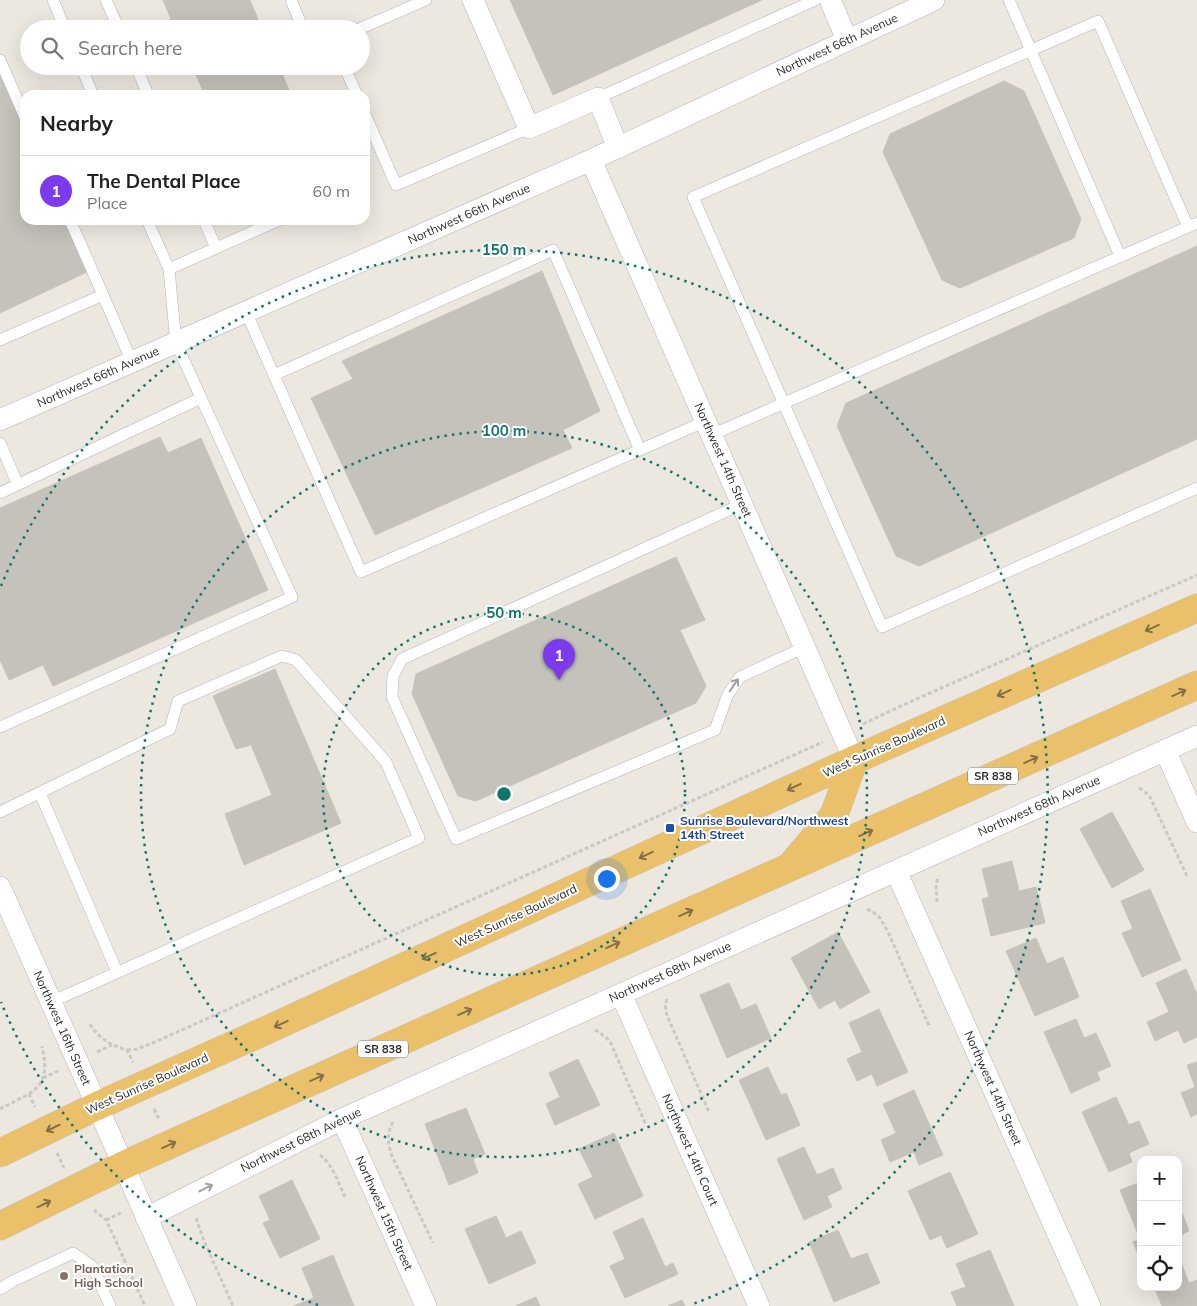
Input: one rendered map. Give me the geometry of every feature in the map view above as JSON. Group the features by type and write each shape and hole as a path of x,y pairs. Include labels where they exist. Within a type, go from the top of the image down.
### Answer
{"highway":[{"name":"West Sunrise Boulevard","path":"0,1153 97,1106 267,1030 854,760 1197,608"},
{"name":"SR 838","path":"0,1226 124,1165 1197,685"},
{"path":"790,867 834,815 854,760"}],"street":[{"path":"473,0 529,128 598,98 618,148"},
{"path":"830,0 847,40"},
{"name":"Northwest 66th Avenue","path":"0,420 618,148 934,0"},
{"name":"Northwest 14th Street","path":"591,160 854,760"},
{"name":"Northwest 68th Avenue","path":"146,1218 342,1120 1197,736"},
{"path":"1165,750 1197,822"},
{"name":"Northwest 14th Street","path":"896,871 1090,1306"},
{"name":"Northwest 16th Street","path":"0,887 186,1306"},
{"name":"Northwest 14th Court","path":"621,994 760,1306"},
{"name":"Northwest 15th Street","path":"342,1120 426,1306"}],"lane":[{"path":"52,0 61,20"},
{"path":"106,0 115,20"},
{"path":"291,0 299,20"},
{"path":"370,24 426,0"},
{"path":"598,98 815,0"},
{"path":"1010,0 1120,256"},
{"path":"246,312 361,572 640,450 784,403 1192,225 1098,21 693,197 784,403 882,627 1197,488"},
{"path":"0,60 20,106"},
{"path":"85,75 91,90"},
{"path":"140,75 146,90"},
{"path":"348,75 355,90"},
{"path":"370,125 396,185 529,128"},
{"path":"72,225 132,362"},
{"path":"0,727 292,597 176,343 169,269 149,225"},
{"path":"206,225 216,248"},
{"path":"169,269 268,225"},
{"path":"274,375 552,250 640,450"},
{"path":"0,340 103,295"},
{"path":"0,493 202,398"},
{"path":"0,443 18,485"},
{"path":"742,504 402,659 393,676 392,697 456,839 715,730 728,694 740,677 805,647"},
{"path":"0,812 170,729 178,701 282,656 296,660 386,762 419,838 51,1002"},
{"path":"40,793 117,972"},
{"path":"0,1289 73,1253 93,1267 110,1306"}],"path":[{"path":"127,1050 155,1042 843,734 912,701 1197,575"},
{"path":"1136,786 1150,797 1187,876"},
{"path":"670,993 666,1002 666,1011 709,1112"},
{"path":"589,1028 599,1032 610,1041 646,1125"},
{"path":"29,1094 42,1082 46,1063 42,1046"},
{"path":"395,1118 389,1127 387,1136 390,1150 433,1244"},
{"path":"90,1208 96,1210 106,1220 145,1306"},
{"path":"204,1241 233,1306"}],"building":[{"path":"163,0 250,0 258,20 171,20"},
{"path":"510,0 762,0 553,95"},
{"path":"0,73 20,119 20,225 67,225 87,272 0,313"},
{"path":"196,75 283,75 289,90 203,90"},
{"path":"1004,81 1024,91 1081,219 1074,238 960,288 942,280 883,152 890,134"},
{"path":"1197,246 1197,439 919,566 896,556 837,426 846,403"},
{"path":"542,271 600,411 563,430 572,448 375,535 311,398 353,379 342,361"},
{"path":"160,437 168,453 201,438 268,590 53,686 43,665 9,680 0,660 0,508"},
{"path":"676,557 705,620 680,630 706,686 696,703 476,801 458,796 412,694 416,674"},
{"path":"275,669 341,823 244,865 225,814 272,795 251,745 236,749 213,696"},
{"path":"1112,812 1144,870 1112,888 1080,829"},
{"path":"1012,861 1019,891 1036,887 1045,923 991,936 982,899 989,897 982,869"},
{"path":"1150,889 1181,960 1142,977 1122,933 1133,929 1121,901"},
{"path":"838,932 870,992 840,1009 835,1000 819,1009 791,958"},
{"path":"1036,938 1047,964 1063,957 1079,997 1035,1016 1006,951"},
{"path":"1186,969 1197,994 1197,1037 1184,1043 1178,1030 1155,1041 1147,1022 1169,1012 1156,983"},
{"path":"729,983 741,1010 756,1004 771,1038 727,1058 700,995"},
{"path":"879,1009 908,1072 877,1086 872,1074 857,1081 847,1059 862,1052 849,1023"},
{"path":"1076,1019 1084,1038 1096,1033 1111,1066 1097,1072 1100,1080 1071,1093 1044,1032"},
{"path":"578,1059 600,1105 555,1125 546,1104 560,1097 549,1073"},
{"path":"1197,1062 1197,1114 1191,1117 1181,1093 1195,1087 1187,1065"},
{"path":"768,1067 781,1095 786,1093 800,1125 766,1140 739,1080"},
{"path":"914,1090 943,1155 919,1165 914,1152 890,1162 881,1140 896,1133 883,1104"},
{"path":"1116,1097 1129,1125 1139,1121 1149,1144 1129,1153 1132,1162 1109,1172 1082,1112"},
{"path":"466,1108 485,1154 473,1159 478,1173 449,1185 425,1124"},
{"path":"614,1133 643,1196 595,1219 578,1184 593,1177 579,1149"},
{"path":"804,1147 817,1175 833,1168 842,1189 827,1196 832,1207 804,1220 777,1159"},
{"path":"950,1172 978,1234 947,1248 941,1235 930,1240 908,1191"},
{"path":"292,1180 320,1239 280,1258 263,1223 270,1220 259,1196"},
{"path":"1137,1184 1137,1232 1120,1190"},
{"path":"1182,1213 1189,1231 1182,1234"},
{"path":"496,1216 506,1238 521,1231 536,1263 489,1284 465,1229"},
{"path":"643,1218 665,1267 673,1263 678,1274 625,1298 610,1266 625,1259 613,1232"},
{"path":"838,1230 851,1259 867,1253 880,1283 834,1302 809,1242"},
{"path":"1137,1240 1137,1251 1133,1242"},
{"path":"990,1250 1014,1306 957,1306 951,1292 966,1287 956,1264"},
{"path":"333,1255 354,1306 293,1306 314,1298 302,1268"},
{"path":"1182,1265 1189,1283 1197,1280 1197,1306 1162,1306 1156,1291 1182,1291"},
{"path":"536,1297 540,1306 515,1306"},
{"path":"682,1300 685,1306 668,1306"}],"place":[{"name":"The Dental Place","path":"559,680"},
{"name":"Sunrise Boulevard/Northwest 14th Street","path":"670,828"},
{"name":"Plantation High School","path":"64,1276"}]}
